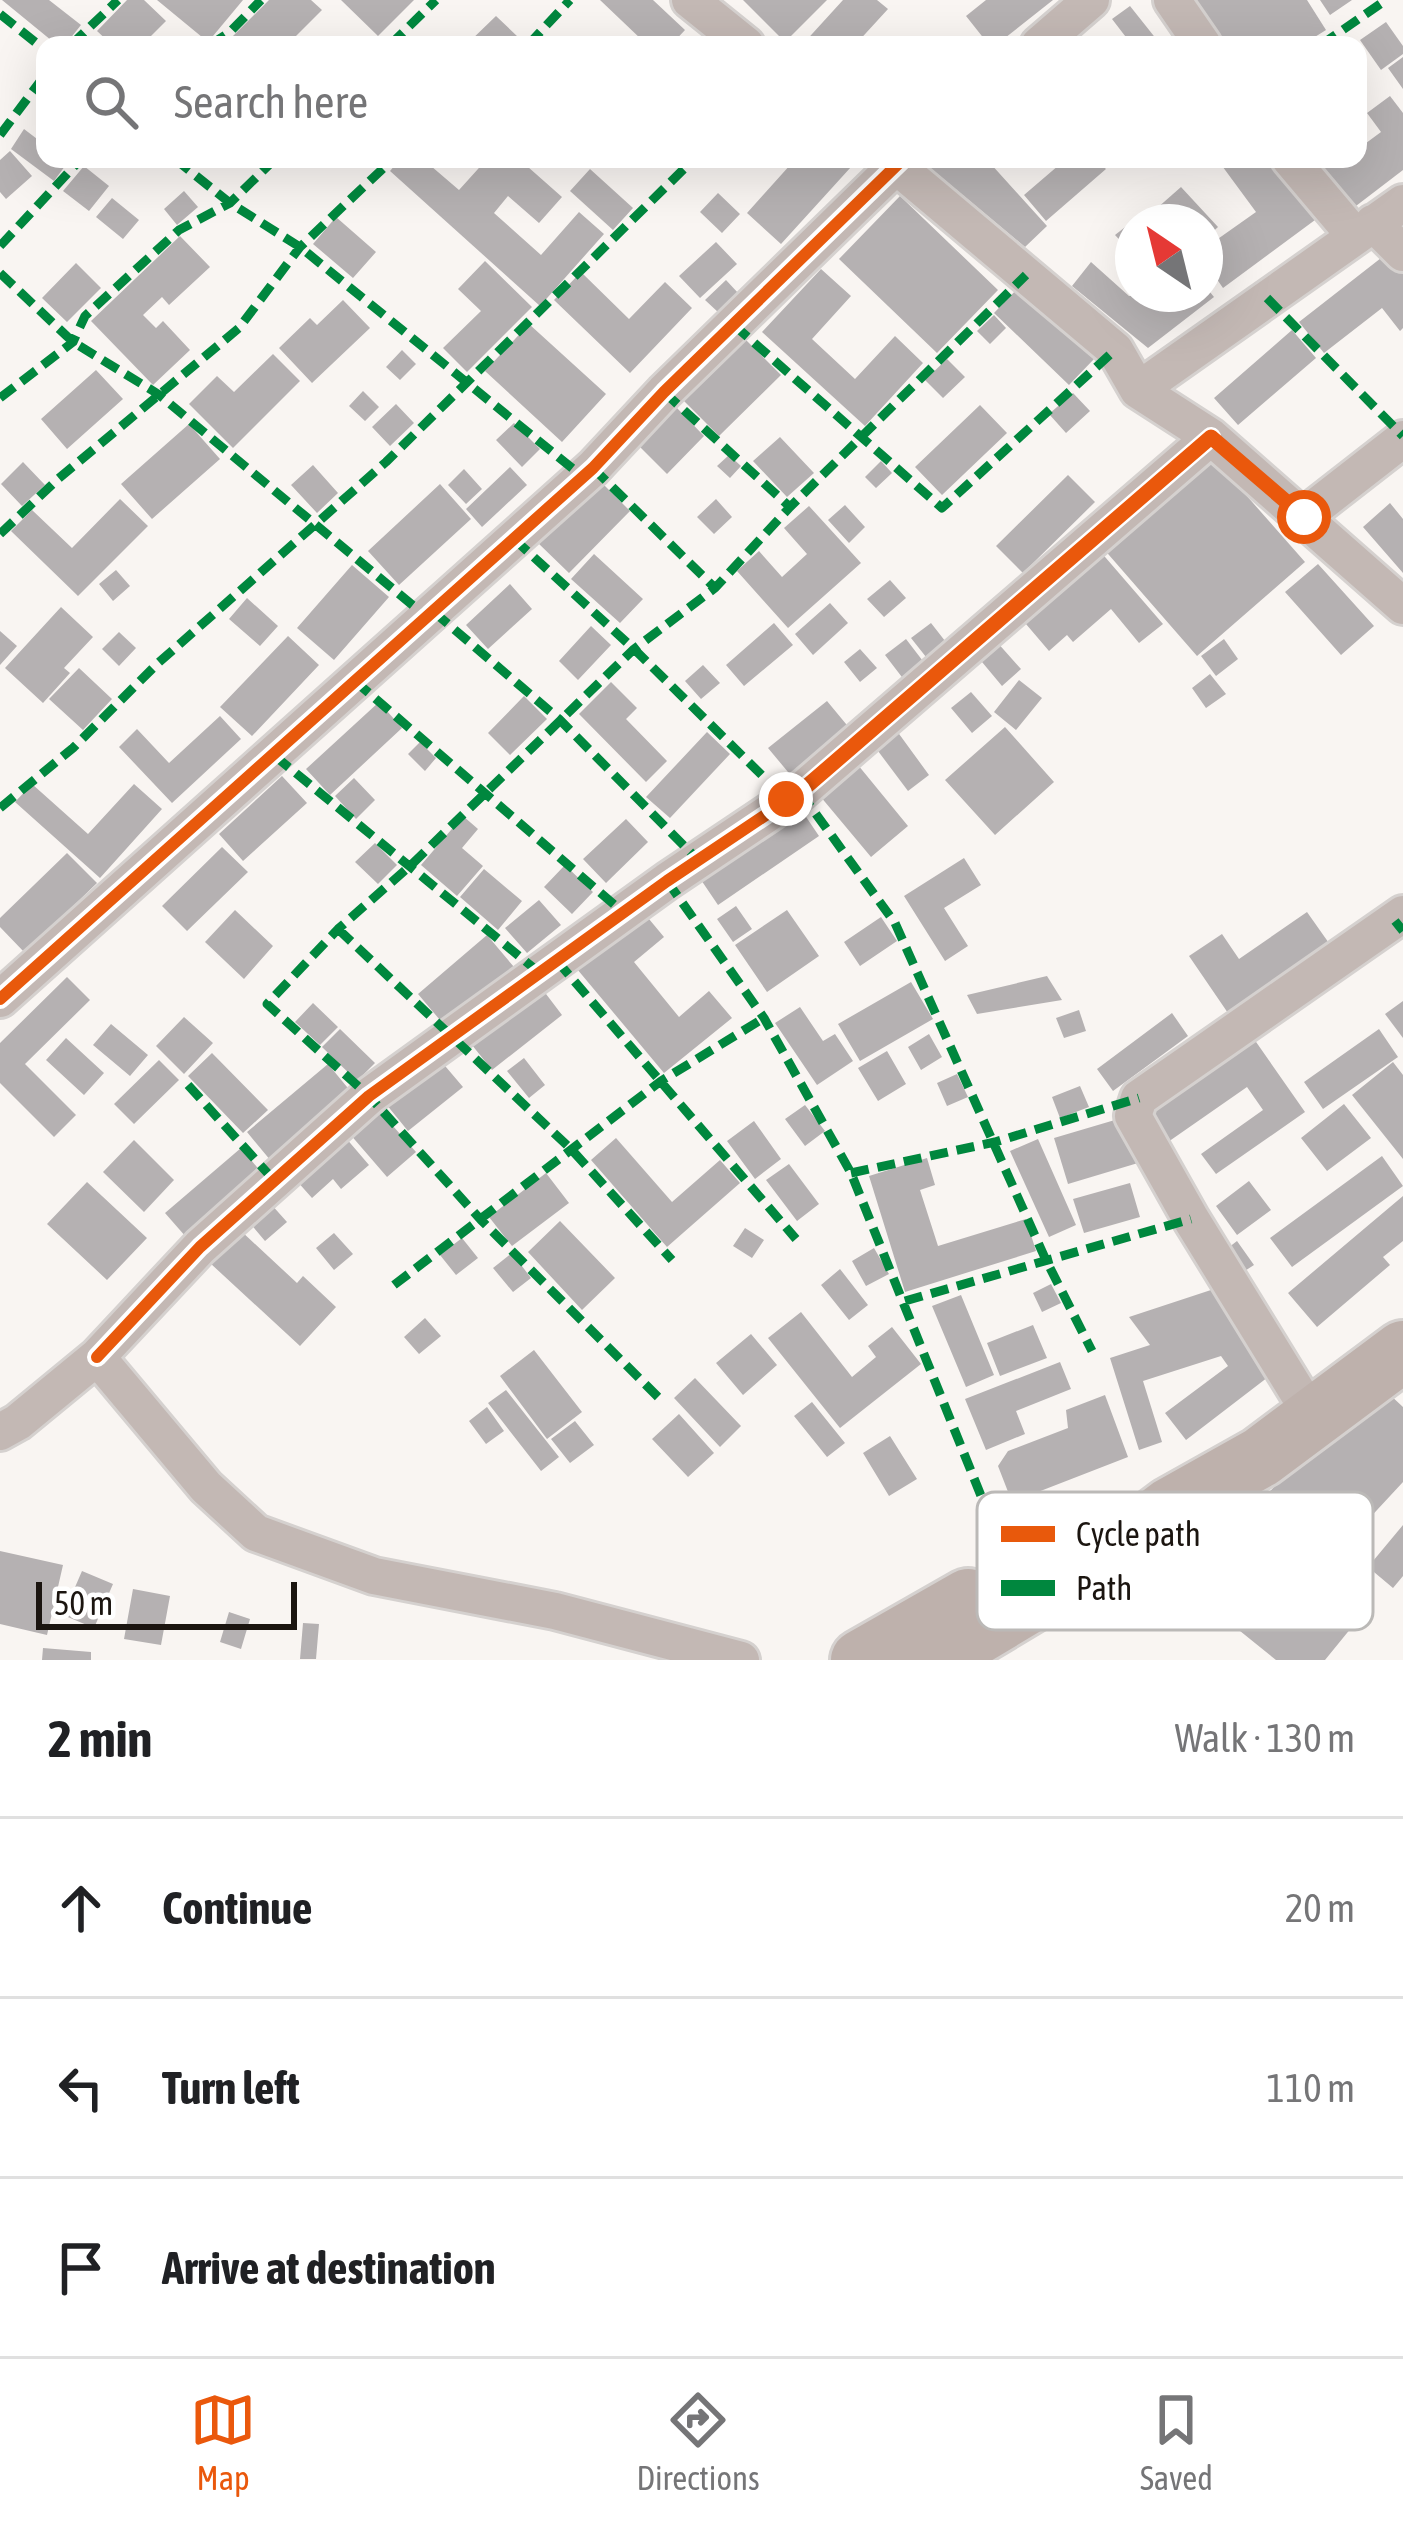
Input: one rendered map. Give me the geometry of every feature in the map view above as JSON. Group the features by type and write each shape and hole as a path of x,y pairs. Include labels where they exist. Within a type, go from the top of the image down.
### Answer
{"highway":[{"path":"1199,1492 1261,1457 1403,1351"},
{"path":"861,1660 955,1634"}],"street":[{"path":"690,0 735,36"},
{"path":"1049,36 1091,0"},
{"path":"1172,0 1197,36"},
{"path":"0,999 592,468 889,168"},
{"path":"904,168 1115,350 1138,390 1211,437 1403,606"},
{"path":"1303,168 1377,221 1403,253"},
{"path":"1138,390 1377,221"},
{"path":"0,1432 97,1357 200,1246 369,1096 667,881 800,792 1211,437"},
{"path":"1304,517 1403,439"},
{"path":"1314,1419 1133,1116 1139,1098 1403,914"},
{"path":"97,1357 206,1487 256,1533 374,1576 555,1611 741,1660"}],"building":[{"path":"2,0 49,0 81,25 72,36 46,36"},
{"path":"127,0 144,0 166,21 151,36 102,36 97,31"},
{"path":"157,0 243,0 213,36 201,36"},
{"path":"269,0 311,0 322,10 296,36 233,36"},
{"path":"341,0 414,0 378,36"},
{"path":"600,0 653,0 685,30 679,36 638,36"},
{"path":"743,0 827,0 791,36 779,36"},
{"path":"843,0 877,0 888,9 863,36 810,36"},
{"path":"986,0 1053,0 1007,36 982,36 966,16"},
{"path":"1190,0 1307,0 1326,30 1316,36 1213,36"},
{"path":"1320,0 1352,0 1330,15"},
{"path":"1130,6 1154,36 1125,36 1112,19"},
{"path":"496,16 517,36 475,36"},
{"path":"1386,22 1403,46 1403,54 1381,70 1367,50 1366,36"},
{"path":"1403,57 1403,89 1388,68"},
{"path":"1390,96 1403,113 1403,170 1352,209 1321,168 1367,168 1367,142 1381,132 1367,113"},
{"path":"24,129 36,138 36,168 11,149"},
{"path":"10,151 32,176 6,199 0,192 0,160"},
{"path":"37,168 64,168 54,181"},
{"path":"82,168 109,186 89,211 63,191"},
{"path":"433,168 459,190 479,168 529,168 562,197 539,223 508,196 494,213 541,255 579,212 604,234 540,306 390,171"},
{"path":"787,168 850,168 781,244 747,213"},
{"path":"930,168 995,168 1047,226 1025,247"},
{"path":"1056,168 1106,169 1046,221 1024,195"},
{"path":"1224,168 1277,168 1315,220 1223,288 1223,235 1256,212"},
{"path":"590,169 633,208 613,230 570,191"},
{"path":"1181,187 1197,204 1162,204"},
{"path":"184,191 198,207 177,225 164,209"},
{"path":"718,193 740,214 722,233 700,212"},
{"path":"900,196 998,290 937,353 839,259"},
{"path":"112,198 139,220 123,239 96,217"},
{"path":"336,217 376,252 353,278 313,244"},
{"path":"180,236 210,267 169,305 162,297 143,315 156,328 163,321 190,350 153,385 91,321"},
{"path":"716,242 737,264 700,298 679,276"},
{"path":"1390,251 1403,267 1403,328 1400,331 1382,308 1324,353 1299,322"},
{"path":"485,261 532,307 467,372 443,348 481,311 458,289"},
{"path":"1091,262 1115,283 1115,312 1195,312 1148,348 1072,286"},
{"path":"76,263 101,288 67,322 42,298"},
{"path":"821,269 851,296 812,339 855,379 895,336 923,363 865,426 762,332"},
{"path":"581,272 629,319 665,282 692,308 630,373 554,300"},
{"path":"726,280 739,294 719,313 705,300"},
{"path":"1018,288 1094,359 1069,385 994,313"},
{"path":"343,300 370,328 312,383 279,348 310,318 317,325"},
{"path":"994,315 1006,328 990,344 977,331"},
{"path":"529,324 606,394 562,442 485,371"},
{"path":"1292,330 1316,358 1238,425 1214,398"},
{"path":"746,340 781,375 719,436 684,401"},
{"path":"402,350 416,364 400,380 386,367"},
{"path":"273,354 300,381 233,448 189,404 217,376 234,392"},
{"path":"947,359 965,377 943,398 925,380"},
{"path":"96,370 123,399 67,449 41,419"},
{"path":"363,391 379,407 365,421 349,406"},
{"path":"1073,393 1090,411 1066,433 1049,414"},
{"path":"396,404 414,423 390,446 372,427"},
{"path":"980,405 1007,433 942,495 915,467"},
{"path":"677,408 704,436 667,474 639,446"},
{"path":"514,423 540,449 522,467 496,440"},
{"path":"189,424 220,459 152,519 121,484"},
{"path":"780,437 814,473 787,497 753,461"},
{"path":"1209,453 1305,562 1197,656 1102,547"},
{"path":"729,455 741,466 730,478 717,466"},
{"path":"881,461 892,473 876,488 865,477"},
{"path":"23,462 45,485 22,506 1,484"},
{"path":"313,465 338,493 317,513 291,485"},
{"path":"510,467 527,485 482,527 466,509"},
{"path":"464,469 482,489 466,504 448,485"},
{"path":"1068,475 1095,502 1023,573 996,546"},
{"path":"599,480 630,511 569,573 538,543"},
{"path":"440,484 471,519 399,585 368,551"},
{"path":"120,499 148,526 78,596 11,531 32,510 72,548"},
{"path":"716,499 732,517 714,534 697,517"},
{"path":"1390,503 1403,519 1403,573 1363,527"},
{"path":"845,505 865,527 849,543 828,520"},
{"path":"809,506 861,563 788,628 737,571 759,551 782,577 807,554 784,528"},
{"path":"1099,550 1163,624 1139,643 1111,609 1073,642 1067,635 1049,651 1020,617"},
{"path":"594,554 643,599 620,623 571,579"},
{"path":"1318,564 1374,626 1341,655 1285,592"},
{"path":"352,565 389,597 334,660 297,628"},
{"path":"116,570 130,586 113,601 99,584"},
{"path":"890,580 906,598 884,617 867,599"},
{"path":"510,584 532,609 488,649 466,625"},
{"path":"247,598 278,626 260,646 229,619"},
{"path":"830,603 848,623 813,655 795,634"},
{"path":"61,607 93,637 64,668 70,673 43,703 5,668"},
{"path":"774,623 793,645 744,686 726,665"},
{"path":"931,623 949,646 930,662 911,638"},
{"path":"591,626 611,645 578,680 559,661"},
{"path":"0,631 17,646 0,665"},
{"path":"119,632 136,648 119,666 102,649"},
{"path":"288,636 319,665 252,736 220,707"},
{"path":"906,639 929,669 908,685 885,655"},
{"path":"1224,639 1238,659 1216,676 1201,656"},
{"path":"996,641 1021,669 1002,686 977,656"},
{"path":"860,649 877,668 860,682 844,662"},
{"path":"703,665 720,683 701,699 685,681"},
{"path":"79,668 112,699 83,730 49,699"},
{"path":"1210,674 1226,694 1206,708 1192,688"},
{"path":"1019,680 1042,698 1016,730 994,712"},
{"path":"611,682 637,708 626,719 667,761 646,782 579,714"},
{"path":"971,692 992,716 972,733 951,708"},
{"path":"524,696 547,719 510,755 488,733"},
{"path":"827,701 851,730 793,778 768,748"},
{"path":"379,702 402,728 330,795 306,769"},
{"path":"220,716 241,739 172,803 119,747 137,729 169,763"},
{"path":"894,727 929,775 908,791 872,743"},
{"path":"1005,727 1054,782 995,835 945,780"},
{"path":"707,732 730,754 670,818 646,797"},
{"path":"420,742 436,758 425,771 408,754"},
{"path":"858,765 908,826 871,857 820,796"},
{"path":"282,776 307,803 243,861 219,834"},
{"path":"354,778 375,800 356,819 335,796"},
{"path":"32,784 88,834 134,784 162,809 100,878 15,802"},
{"path":"798,805 819,836 718,905 697,874"},
{"path":"463,816 478,829 462,848 483,866 457,896 421,865"},
{"path":"626,819 648,842 606,883 583,859"},
{"path":"375,843 397,865 378,884 355,862"},
{"path":"222,847 248,872 187,931 162,906"},
{"path":"67,853 97,883 25,953 0,927 0,918"},
{"path":"964,858 981,885 944,908 968,946 945,961 904,896"},
{"path":"565,865 593,892 572,914 544,887"},
{"path":"484,869 522,901 498,930 460,897"},
{"path":"539,900 561,925 527,953 505,928"},
{"path":"736,906 752,929 733,942 717,919"},
{"path":"235,910 273,946 244,979 205,942"},
{"path":"787,910 819,956 767,992 735,945"},
{"path":"1307,912 1331,946 1230,1016 1189,956 1222,934 1239,959"},
{"path":"644,913 664,937 634,962 679,1017 709,991 732,1018 664,1073 577,969"},
{"path":"881,917 897,941 860,966 844,942"},
{"path":"487,935 514,967 445,1026 418,994"},
{"path":"1047,976 1062,1000 977,1014 967,995"},
{"path":"67,977 90,1000 25,1064 76,1115 54,1137 0,1083 0,1043"},
{"path":"911,982 933,1019 860,1061 838,1024"},
{"path":"543,990 562,1015 492,1070 472,1045"},
{"path":"1403,1001 1403,1038 1385,1014"},
{"path":"313,1003 338,1027 320,1045 295,1022"},
{"path":"800,1007 823,1041 835,1034 853,1061 817,1085 775,1023"},
{"path":"1079,1010 1086,1031 1064,1038 1056,1018"},
{"path":"1172,1013 1188,1036 1113,1091 1097,1069"},
{"path":"184,1017 213,1043 184,1074 156,1046"},
{"path":"111,1024 148,1055 130,1076 93,1045"},
{"path":"340,1029 375,1063 357,1081 322,1047"},
{"path":"1379,1029 1398,1057 1323,1109 1304,1082"},
{"path":"929,1034 942,1057 921,1070 908,1047"},
{"path":"66,1038 104,1073 84,1095 46,1060"},
{"path":"1254,1039 1305,1112 1216,1174 1201,1154 1263,1110 1247,1087 1168,1142 1148,1113"},
{"path":"887,1051 906,1084 878,1101 858,1068"},
{"path":"212,1053 268,1110 243,1133 188,1076"},
{"path":"524,1058 545,1085 529,1098 507,1071"},
{"path":"159,1060 179,1080 134,1124 114,1104"},
{"path":"440,1060 463,1087 408,1131 386,1104"},
{"path":"1393,1062 1403,1075 1403,1159 1352,1095"},
{"path":"328,1064 352,1093 271,1161 247,1132"},
{"path":"957,1074 968,1097 947,1106 937,1083"},
{"path":"1080,1086 1089,1107 1060,1118 1052,1097"},
{"path":"1344,1104 1371,1138 1327,1171 1301,1138"},
{"path":"805,1105 825,1131 805,1146 785,1119"},
{"path":"377,1108 416,1152 387,1177 349,1133"},
{"path":"1125,1117 1138,1163 1068,1184 1054,1138"},
{"path":"754,1121 781,1159 755,1179 727,1141"},
{"path":"345,1137 369,1165 341,1189 333,1179 312,1198 296,1180"},
{"path":"616,1138 672,1202 720,1160 740,1183 667,1247 591,1160"},
{"path":"1038,1139 1076,1225 1049,1237 1010,1151"},
{"path":"134,1140 174,1180 144,1212 103,1172"},
{"path":"241,1148 261,1172 186,1237 165,1213"},
{"path":"1382,1156 1403,1186 1292,1267 1270,1238"},
{"path":"927,1158 935,1185 920,1190 938,1246 1026,1219 1036,1251 905,1292 869,1176"},
{"path":"789,1164 819,1204 797,1221 766,1180"},
{"path":"546,1173 569,1203 512,1246 489,1217"},
{"path":"1249,1181 1271,1210 1237,1235 1216,1206"},
{"path":"87,1182 147,1238 107,1280 47,1224"},
{"path":"1130,1183 1140,1217 1084,1233 1073,1199"},
{"path":"1403,1196 1403,1241 1383,1257 1390,1265 1317,1327 1288,1293"},
{"path":"270,1203 287,1222 265,1241 249,1222"},
{"path":"560,1221 615,1278 582,1310 528,1252"},
{"path":"745,1228 764,1240 752,1258 733,1246"},
{"path":"240,1230 297,1283 303,1276 336,1307 300,1346 210,1263"},
{"path":"334,1233 353,1254 334,1270 316,1248"},
{"path":"462,1238 478,1258 456,1275 440,1255"},
{"path":"1237,1241 1254,1265 1240,1274 1224,1251"},
{"path":"874,1248 889,1274 866,1286 852,1261"},
{"path":"512,1253 531,1278 513,1292 493,1268"},
{"path":"840,1269 868,1305 849,1320 821,1285"},
{"path":"1051,1284 1061,1303 1042,1312 1033,1293"},
{"path":"1214,1289 1276,1371 1186,1440 1165,1413 1228,1366 1221,1356 1143,1381 1162,1442 1139,1450 1110,1358 1150,1345 1129,1317"},
{"path":"961,1295 994,1375 966,1387 932,1306"},
{"path":"801,1312 852,1377 876,1357 868,1346 892,1327 921,1364 840,1428 768,1338"},
{"path":"425,1318 441,1336 419,1354 404,1337"},
{"path":"1033,1325 1047,1358 1000,1376 987,1343"},
{"path":"751,1334 777,1365 743,1395 716,1363"},
{"path":"534,1350 582,1412 547,1439 500,1376"},
{"path":"1060,1362 1071,1389 1016,1411 1025,1434 986,1450 965,1399"},
{"path":"695,1378 741,1426 720,1447 674,1398"},
{"path":"1374,1380 1403,1407 1403,1482 1373,1514 1373,1492 1269,1492"},
{"path":"506,1390 559,1457 541,1471 488,1403"},
{"path":"1105,1395 1128,1457 1038,1492 1008,1492 998,1466 1008,1451 1068,1428 1066,1410"},
{"path":"812,1402 845,1443 827,1457 794,1416"},
{"path":"487,1407 504,1431 486,1444 469,1421"},
{"path":"679,1414 714,1453 688,1477 652,1439"},
{"path":"575,1421 594,1445 570,1463 551,1439"},
{"path":"890,1436 917,1479 889,1496 863,1453"},
{"path":"1403,1525 1403,1576 1393,1588 1373,1571 1373,1561"},
{"path":"0,1551 63,1565 47,1635 0,1624"},
{"path":"82,1571 113,1584 94,1628 63,1615"},
{"path":"133,1589 170,1596 161,1645 124,1639"},
{"path":"229,1612 250,1619 241,1649 220,1642"},
{"path":"303,1623 319,1624 316,1659 300,1659"},
{"path":"1239,1630 1349,1630 1325,1660 1276,1660"},
{"path":"43,1648 91,1652 91,1660 42,1660"}],"marked path":[{"path":"80,36 118,0"},
{"path":"224,36 261,0"},
{"path":"399,36 436,0"},
{"path":"536,36 570,0"},
{"path":"1334,36 1386,0"},
{"path":"0,14 36,43"},
{"path":"0,135 36,87"},
{"path":"0,246 73,168"},
{"path":"186,168 230,203 300,247 583,477"},
{"path":"0,398 73,342 85,316 179,230 230,203 266,168"},
{"path":"0,534 58,479 239,328 300,247 383,168"},
{"path":"0,808 73,748 157,664 386,462 685,168"},
{"path":"0,273 73,342 158,394 428,618"},
{"path":"658,1397 481,1220 369,1096 267,1004 338,929 410,866 634,649 715,588 790,507 1026,275"},
{"path":"1267,298 1403,436"},
{"path":"734,325 942,508 1115,350"},
{"path":"664,392 790,507"},
{"path":"593,468 715,588"},
{"path":"514,539 786,799"},
{"path":"434,612 559,719 699,861"},
{"path":"355,681 625,914"},
{"path":"275,756 541,974"},
{"path":"800,792 895,923 1045,1258 1092,1351"},
{"path":"667,881 764,1018 851,1173 979,1492"},
{"path":"1395,921 1403,931"},
{"path":"338,929 571,1149 672,1260"},
{"path":"557,961 796,1239"},
{"path":"394,1285 661,1081 764,1018"},
{"path":"188,1085 272,1178"},
{"path":"851,1173 995,1142 1139,1098"},
{"path":"905,1301 1191,1219"}],"cycle path":[{"path":"0,999 593,468 664,392 894,168"},
{"path":"97,1357 200,1247 369,1096 667,881 800,792 1211,437"}],"route":[{"path":"786,799 800,792 1211,437 1304,517"}]}
